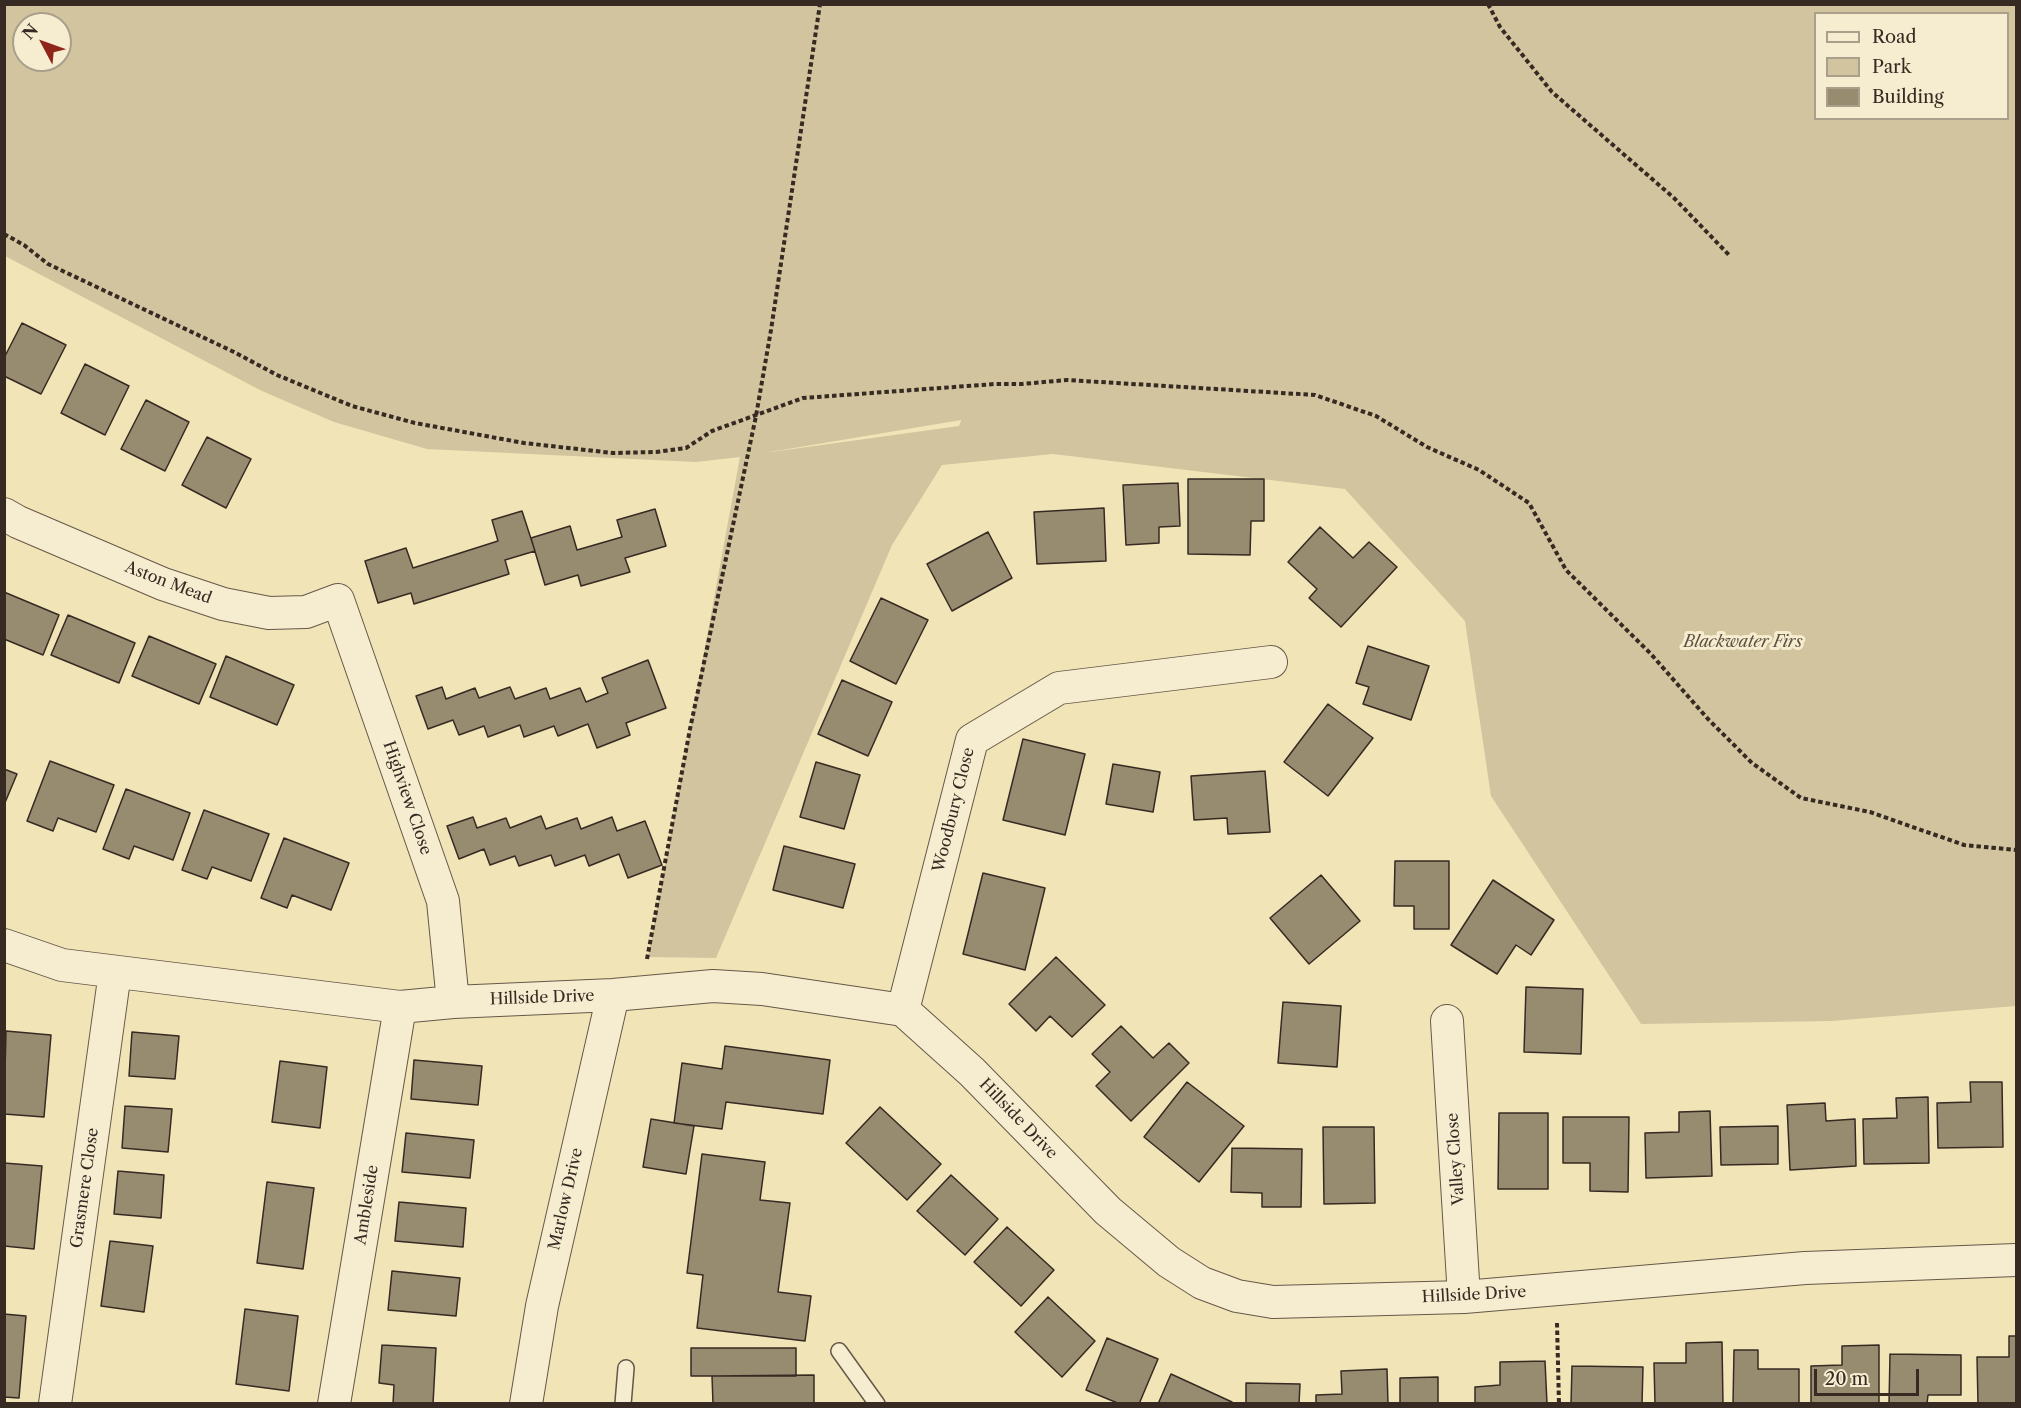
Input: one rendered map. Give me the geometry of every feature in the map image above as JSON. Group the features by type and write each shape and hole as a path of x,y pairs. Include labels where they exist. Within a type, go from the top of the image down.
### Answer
{"street":[{"name":"Aston Mead","path":"4,514 163,584 223,604 269,613 306,612 338,600"},
{"name":"Highview Close","path":"338,600 443,902 453,1002"},
{"name":"Woodbury Close","path":"903,1010 972,740 1059,688 1271,662"},
{"name":"Hillside Drive","path":"4,945 62,965 400,1007 453,1002 627,994 713,986 762,989 903,1010 972,1072 1108,1211 1169,1262 1202,1283 1237,1296 1274,1302 1464,1297 1805,1268 2016,1260"},
{"name":"Grasmere Close","path":"55,1404 115,972"},
{"name":"Marlow Drive","path":"526,1404 542,1306 627,994"},
{"name":"Ambleside","path":"334,1404 400,1007"},
{"name":"Valley Close","path":"1447,1021 1464,1297"}],"lane":[{"path":"839,1351 877,1404"},
{"path":"622,1404 626,1368"}],"path":[{"path":"627,994 690,729 756,416 820,4"},
{"path":"1488,4 1500,27 1552,92 1674,198 1729,255"},
{"path":"4,234 24,245 48,264 234,352 277,375 352,406 415,423 535,444 613,453 656,452 686,447 712,431 803,398 1067,380 1315,395 1376,416 1427,447 1479,470 1529,503 1566,570 1650,653 1708,719 1752,763 1801,798 1870,812 1964,845 2016,850"},
{"path":"1556,1289 1559,1404"}],"green space":[{"name":"Blackwater Firs","path":"4,5 2016,5 2016,1006 1831,1021 1641,1024 1491,796 1465,621 1345,489 1053,454 942,465 892,545 716,958 648,957 740,457 696,462 427,449 334,422 262,391 5,256","holes":["961,420 959,426 764,453"]}],"building":[{"path":"22,323 66,345 41,394 4,376 4,358"},
{"path":"85,364 129,386 105,435 61,413"},
{"path":"146,400 189,422 165,471 121,449"},
{"path":"207,437 251,459 226,508 182,485"},
{"path":"1188,479 1264,479 1264,521 1251,521 1250,555 1188,554"},
{"path":"1178,483 1180,526 1159,527 1159,543 1126,545 1123,485"},
{"path":"1104,508 1106,561 1037,564 1034,512"},
{"path":"655,509 666,546 625,558 630,572 581,586 578,575 545,585 531,538 570,526 577,550 622,537 617,520"},
{"path":"522,511 535,551 505,560 509,574 414,604 411,593 378,603 365,561 406,548 413,568 498,541 492,520"},
{"path":"1320,527 1353,558 1369,542 1397,567 1341,627 1309,598 1317,589 1288,562"},
{"path":"988,532 1012,578 952,611 927,564"},
{"path":"4,592 59,615 43,655 4,639"},
{"path":"881,598 928,620 896,684 850,661"},
{"path":"68,615 135,643 119,683 51,655"},
{"path":"149,636 216,664 199,704 132,676"},
{"path":"1368,646 1429,666 1411,720 1363,704 1369,687 1356,683"},
{"path":"226,656 294,685 277,725 210,697"},
{"path":"648,660 666,708 626,723 630,735 597,748 588,724 558,736 554,726 524,737 520,725 488,737 484,726 459,735 453,720 428,729 416,696 442,687 446,699 475,688 479,698 510,687 515,699 546,688 550,699 580,688 586,702 608,693 602,678"},
{"path":"842,680 892,702 868,756 818,734"},
{"path":"1328,704 1373,738 1328,796 1284,762"},
{"path":"1023,739 1085,754 1065,835 1003,820"},
{"path":"50,761 114,785 96,832 58,818 53,831 27,821"},
{"path":"816,762 860,775 844,829 800,817"},
{"path":"1113,764 1160,772 1153,812 1106,804"},
{"path":"4,769 17,774 4,805"},
{"path":"1265,771 1270,832 1228,834 1227,818 1194,820 1191,776"},
{"path":"126,789 190,813 173,860 134,846 129,859 103,849"},
{"path":"204,810 269,834 251,881 212,867 207,879 182,870"},
{"path":"541,816 546,829 577,818 581,829 612,817 617,831 645,821 662,865 628,878 619,854 589,866 585,855 555,866 551,855 519,866 515,856 490,865 484,849 459,859 447,826 473,817 477,828 506,818 510,828"},
{"path":"284,838 349,863 331,910 292,895 287,908 261,898"},
{"path":"784,846 855,864 843,908 773,890"},
{"path":"1395,861 1449,861 1449,929 1414,929 1414,906 1394,906"},
{"path":"983,873 1045,888 1025,970 963,954"},
{"path":"1321,875 1360,921 1309,964 1270,918"},
{"path":"1493,880 1554,920 1531,955 1516,945 1497,974 1451,945"},
{"path":"1056,957 1105,1005 1072,1037 1050,1016 1036,1031 1009,1004"},
{"path":"1526,987 1583,989 1581,1054 1524,1052"},
{"path":"1283,1002 1341,1006 1337,1067 1278,1063"},
{"path":"1121,1026 1153,1058 1169,1043 1189,1063 1131,1121 1096,1086 1110,1072 1092,1054"},
{"path":"6,1031 51,1035 44,1117 4,1114"},
{"path":"132,1032 179,1036 175,1079 129,1076"},
{"path":"725,1046 830,1060 823,1114 726,1102 722,1129 674,1123 682,1063 722,1069"},
{"path":"414,1060 482,1066 478,1105 411,1099"},
{"path":"280,1061 327,1067 320,1128 272,1122"},
{"path":"1187,1082 1244,1126 1199,1182 1144,1137"},
{"path":"1970,1082 2002,1082 2003,1147 1938,1148 1937,1103 1971,1102"},
{"path":"1928,1097 1929,1163 1864,1164 1863,1119 1897,1118 1896,1098"},
{"path":"1825,1103 1826,1121 1855,1119 1856,1166 1790,1170 1787,1105"},
{"path":"125,1106 172,1109 168,1152 122,1148"},
{"path":"880,1107 941,1164 907,1200 846,1143"},
{"path":"1710,1111 1712,1176 1646,1178 1645,1133 1679,1132 1679,1112"},
{"path":"1499,1113 1548,1113 1548,1189 1498,1189"},
{"path":"1563,1117 1629,1117 1628,1192 1590,1191 1590,1163 1563,1163"},
{"path":"651,1119 694,1126 686,1174 643,1167"},
{"path":"1778,1126 1778,1164 1721,1165 1720,1127"},
{"path":"1323,1127 1374,1127 1375,1203 1324,1204"},
{"path":"406,1133 474,1140 470,1178 402,1172"},
{"path":"1232,1148 1302,1149 1301,1207 1262,1207 1262,1193 1231,1192"},
{"path":"702,1154 765,1162 760,1200 790,1203 778,1292 811,1296 805,1341 697,1328 703,1275 687,1273"},
{"path":"4,1163 42,1166 34,1249 4,1246"},
{"path":"118,1171 164,1175 161,1218 114,1214"},
{"path":"951,1175 998,1219 965,1255 917,1211"},
{"path":"267,1182 314,1188 303,1269 257,1263"},
{"path":"399,1202 466,1208 463,1247 395,1241"},
{"path":"1007,1227 1054,1270 1021,1306 974,1262"},
{"path":"110,1241 153,1246 144,1312 101,1306"},
{"path":"392,1271 460,1278 456,1316 388,1310"},
{"path":"1048,1297 1095,1341 1062,1377 1015,1332"},
{"path":"245,1309 298,1316 289,1391 236,1384"},
{"path":"4,1314 26,1316 19,1398 4,1397"},
{"path":"2009,1336 2016,1336 2016,1404 1978,1404 1977,1357 2009,1357"},
{"path":"1107,1338 1158,1359 1139,1404 1120,1404 1086,1390"},
{"path":"1722,1342 1723,1404 1655,1404 1654,1363 1686,1363 1686,1343"},
{"path":"382,1345 436,1348 433,1404 393,1404 394,1385 379,1383"},
{"path":"1879,1345 1879,1404 1811,1404 1811,1366 1842,1365 1842,1346"},
{"path":"691,1348 796,1348 796,1376 691,1376"},
{"path":"1734,1350 1758,1350 1758,1369 1799,1369 1799,1404 1733,1404"},
{"path":"1890,1354 1961,1355 1961,1395 1928,1395 1927,1404 1889,1404"},
{"path":"1545,1361 1547,1404 1475,1404 1475,1387 1500,1385 1500,1362"},
{"path":"1572,1366 1643,1367 1642,1404 1571,1404"},
{"path":"1387,1369 1388,1404 1316,1404 1316,1395 1342,1394 1341,1371"},
{"path":"1171,1374 1232,1402 1232,1404 1158,1404"},
{"path":"814,1375 814,1404 713,1404 712,1376"},
{"path":"1438,1377 1438,1404 1400,1404 1400,1378"},
{"path":"1246,1383 1300,1384 1299,1404 1246,1404"}]}
